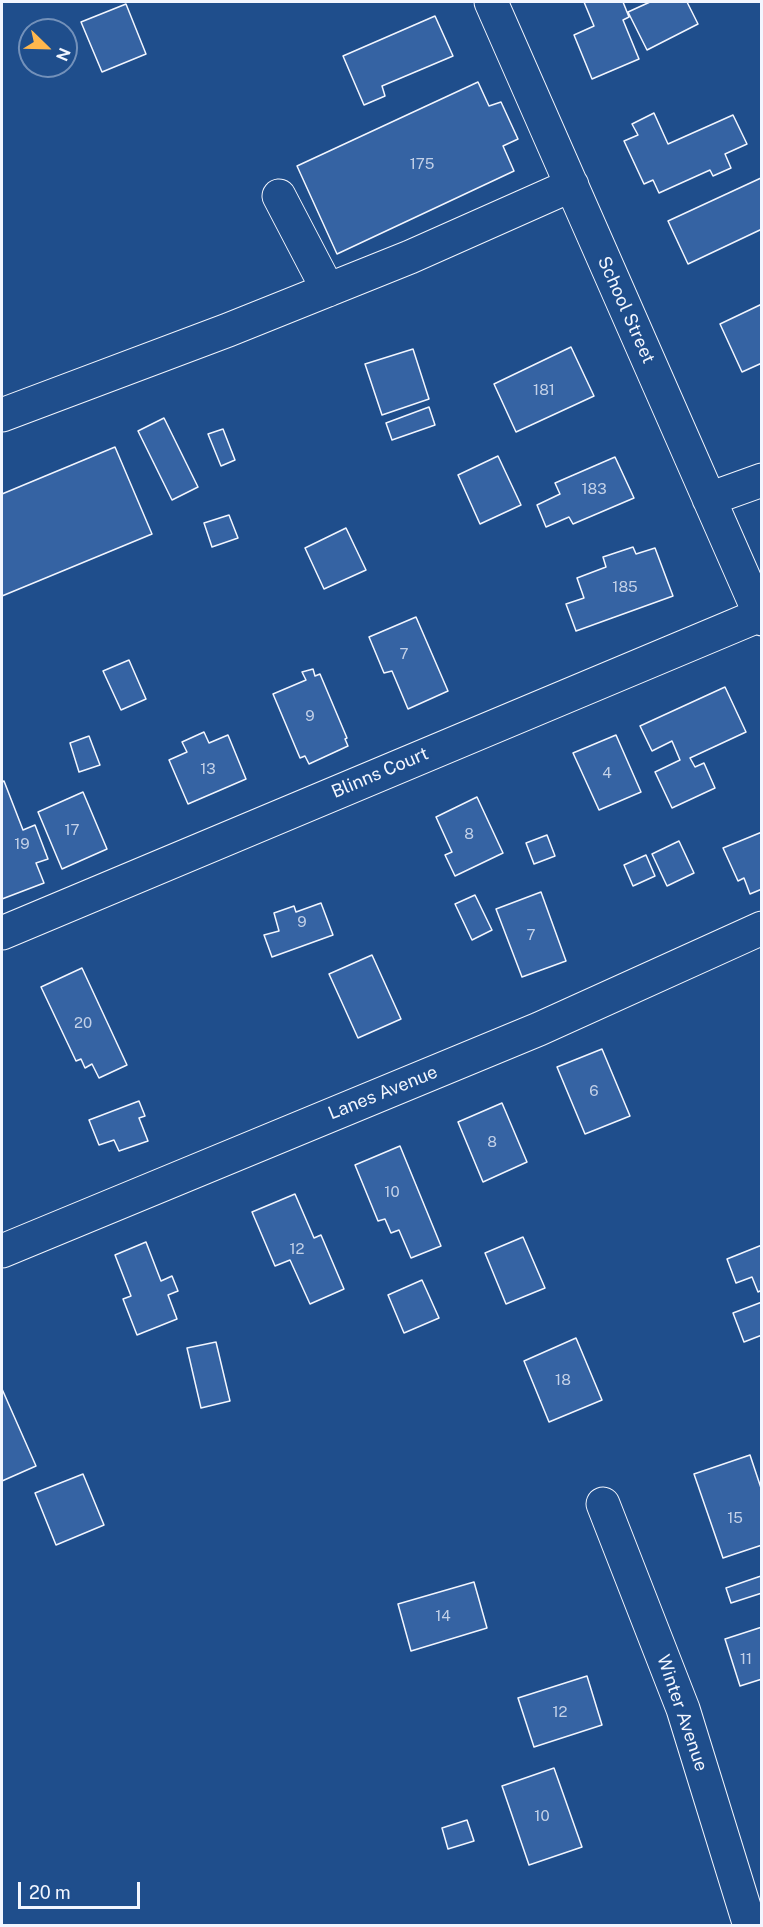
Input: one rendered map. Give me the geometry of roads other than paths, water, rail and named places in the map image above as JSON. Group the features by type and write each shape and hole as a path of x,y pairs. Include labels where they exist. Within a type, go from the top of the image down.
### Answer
{"street":[{"name":"School Street","path":"491,2 761,617"},
{"path":"2,415 410,257 572,185"},
{"path":"279,196 328,290"},
{"path":"709,499 762,480"},
{"name":"Blinns Court","path":"2,933 761,617"},
{"name":"Lanes Avenue","path":"2,1251 539,1029 762,928"},
{"name":"Winter Avenue","path":"603,1504 683,1709 750,1926"}]}
